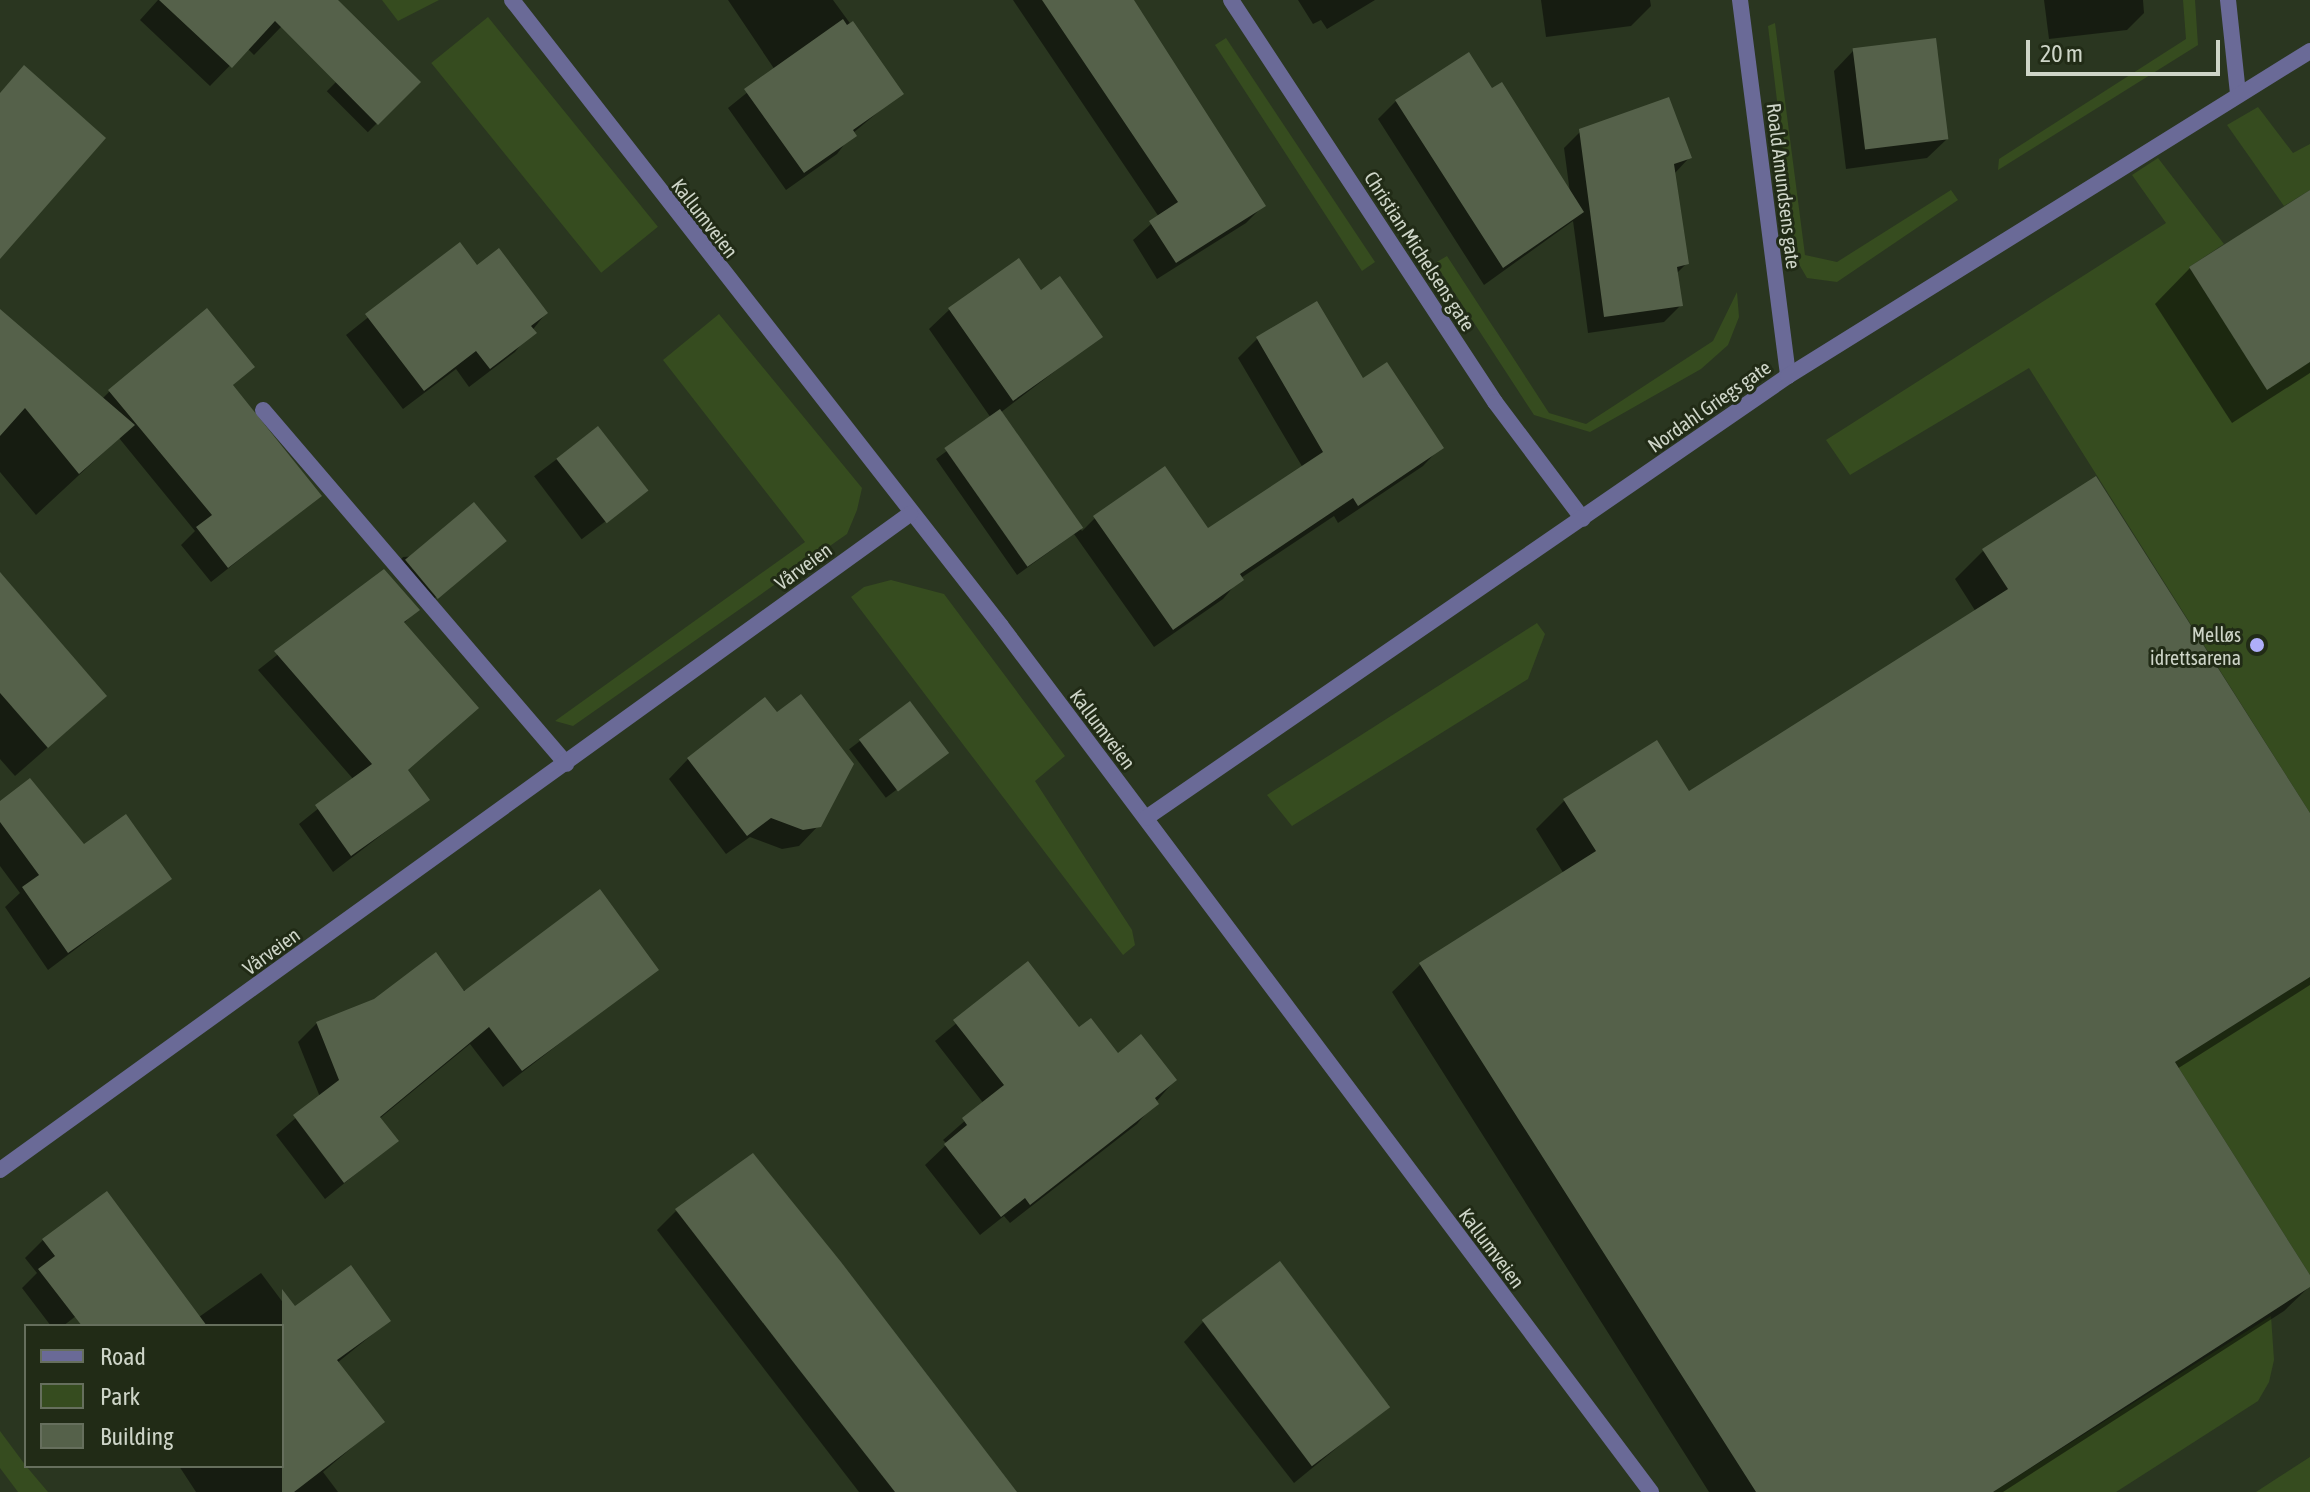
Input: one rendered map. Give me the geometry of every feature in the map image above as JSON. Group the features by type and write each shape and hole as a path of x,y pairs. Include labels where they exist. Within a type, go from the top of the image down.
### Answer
{"street":[{"name":"Kallumveien","path":"512,0 1146,818 1651,1492"},
{"name":"Christian Michelsens gate","path":"1231,0 1495,402 1583,519"},
{"name":"Roald Amundsens gate","path":"1740,0 1788,376"},
{"path":"2228,0 2238,93"},
{"name":"Nordahl Griegs gate","path":"1146,818 1788,376 2238,93 2310,51"},
{"path":"263,410 566,764"},
{"name":"Vårveien","path":"0,1170 910,514"}],"green space":[{"path":"382,0 439,0 398,21"},
{"path":"2183,0 2195,0 2198,45 1998,170 1999,159 2186,39"},
{"path":"488,17 658,227 601,273 431,63"},
{"path":"1775,23 1805,255 1837,262 1951,190 1958,200 1837,282 1807,278 1796,259 1768,26"},
{"path":"1226,38 1375,262 1362,271 1215,45"},
{"path":"2258,107 2293,153 2310,144 2310,190 2284,206 2227,125"},
{"name":"Melløs idrettsarena","path":"2158,158 2224,244 2189,267 2267,389 2310,362 2310,813 2029,368 1850,475 1826,440 2166,223 2132,175"},
{"path":"1447,256 1549,413 1586,424 1713,341 1737,292 1739,317 1728,345 1701,369 1590,432 1534,415 1435,263"},
{"path":"719,314 862,488 857,510 847,534 573,726 555,721 805,542 663,360"},
{"path":"891,580 944,594 1065,756 1035,781 1132,930 1135,945 1123,955 851,597 864,587"},
{"path":"1537,623 1545,634 1528,679 1292,826 1267,795"},
{"path":"2310,977 2310,1275 2175,1062"},
{"path":"2271,1316 2274,1360 2269,1382 2258,1401 2116,1492 1993,1492"},
{"path":"0,1431 24,1463 24,1468 28,1468 48,1492 18,1492 0,1468"},
{"path":"2310,1457 2310,1492 2256,1492 2279,1477"}],"building":[{"path":"159,0 338,0 421,82 378,125 275,21 232,68"},
{"path":"1042,0 1134,0 1266,206 1176,263 1149,221 1178,202"},
{"path":"843,19 847,25 853,21 904,94 853,130 857,136 804,173 744,89"},
{"path":"1936,38 1948,139 1865,149 1853,48"},
{"path":"1469,52 1492,88 1502,82 1584,212 1503,268 1395,100"},
{"path":"24,65 106,138 0,259 0,93"},
{"path":"1669,97 1692,158 1674,164 1689,264 1677,267 1683,306 1604,317 1579,129"},
{"path":"2310,190 2310,362 2267,390 2189,267"},
{"path":"460,242 477,265 499,248 548,313 531,326 537,333 490,369 476,351 424,391 365,314"},
{"path":"1019,258 1041,290 1060,276 1103,337 1013,401 948,308"},
{"path":"1317,301 1363,378 1387,362 1444,448 1358,506 1353,498 1240,574 1244,580 1173,630 1093,516 1165,466 1208,528 1323,452 1256,337"},
{"path":"207,308 255,367 233,385 322,496 228,568 196,527 212,515 108,390"},
{"path":"0,309 135,425 79,474 25,408 0,436"},
{"path":"1000,409 1083,528 1027,567 944,448"},
{"path":"598,426 648,491 607,523 556,459"},
{"path":"2096,476 2310,813 2310,977 2175,1062 2310,1275 2310,1287 1993,1492 1756,1492 1419,963 1596,851 1563,799 1657,740 1689,791 2008,589 1982,549"},
{"path":"474,502 507,541 438,599 405,560"},
{"path":"384,569 420,610 404,622 479,708 408,770 430,800 351,856 315,805 372,764 274,651"},
{"path":"0,572 107,696 48,748 0,693"},
{"path":"801,694 854,764 821,827 803,830 771,818 747,836 687,758 765,697 777,712"},
{"path":"910,701 949,753 898,791 859,740"},
{"path":"30,778 84,844 126,814 172,879 68,953 22,887 39,875 0,822 0,801"},
{"path":"600,889 659,970 522,1071 489,1027 380,1117 399,1141 344,1183 293,1115 339,1080 316,1022 374,999 436,952 464,991"},
{"path":"1028,961 1079,1027 1091,1018 1118,1053 1141,1034 1177,1080 1155,1098 1159,1104 1030,1205 1025,1198 1001,1217 944,1144 967,1125 962,1118 1004,1085 953,1020"},
{"path":"753,1153 841,1262 1017,1492 895,1492 794,1363 675,1209"},
{"path":"107,1191 206,1324 80,1324 38,1269 55,1256 42,1239"},
{"path":"1280,1261 1390,1407 1312,1466 1202,1320"},
{"path":"351,1265 391,1321 337,1360 385,1422 294,1492 282,1492 282,1289 295,1306"}],"place":[{"name":"Melløs idrettsarena","path":"2257,645"}]}
